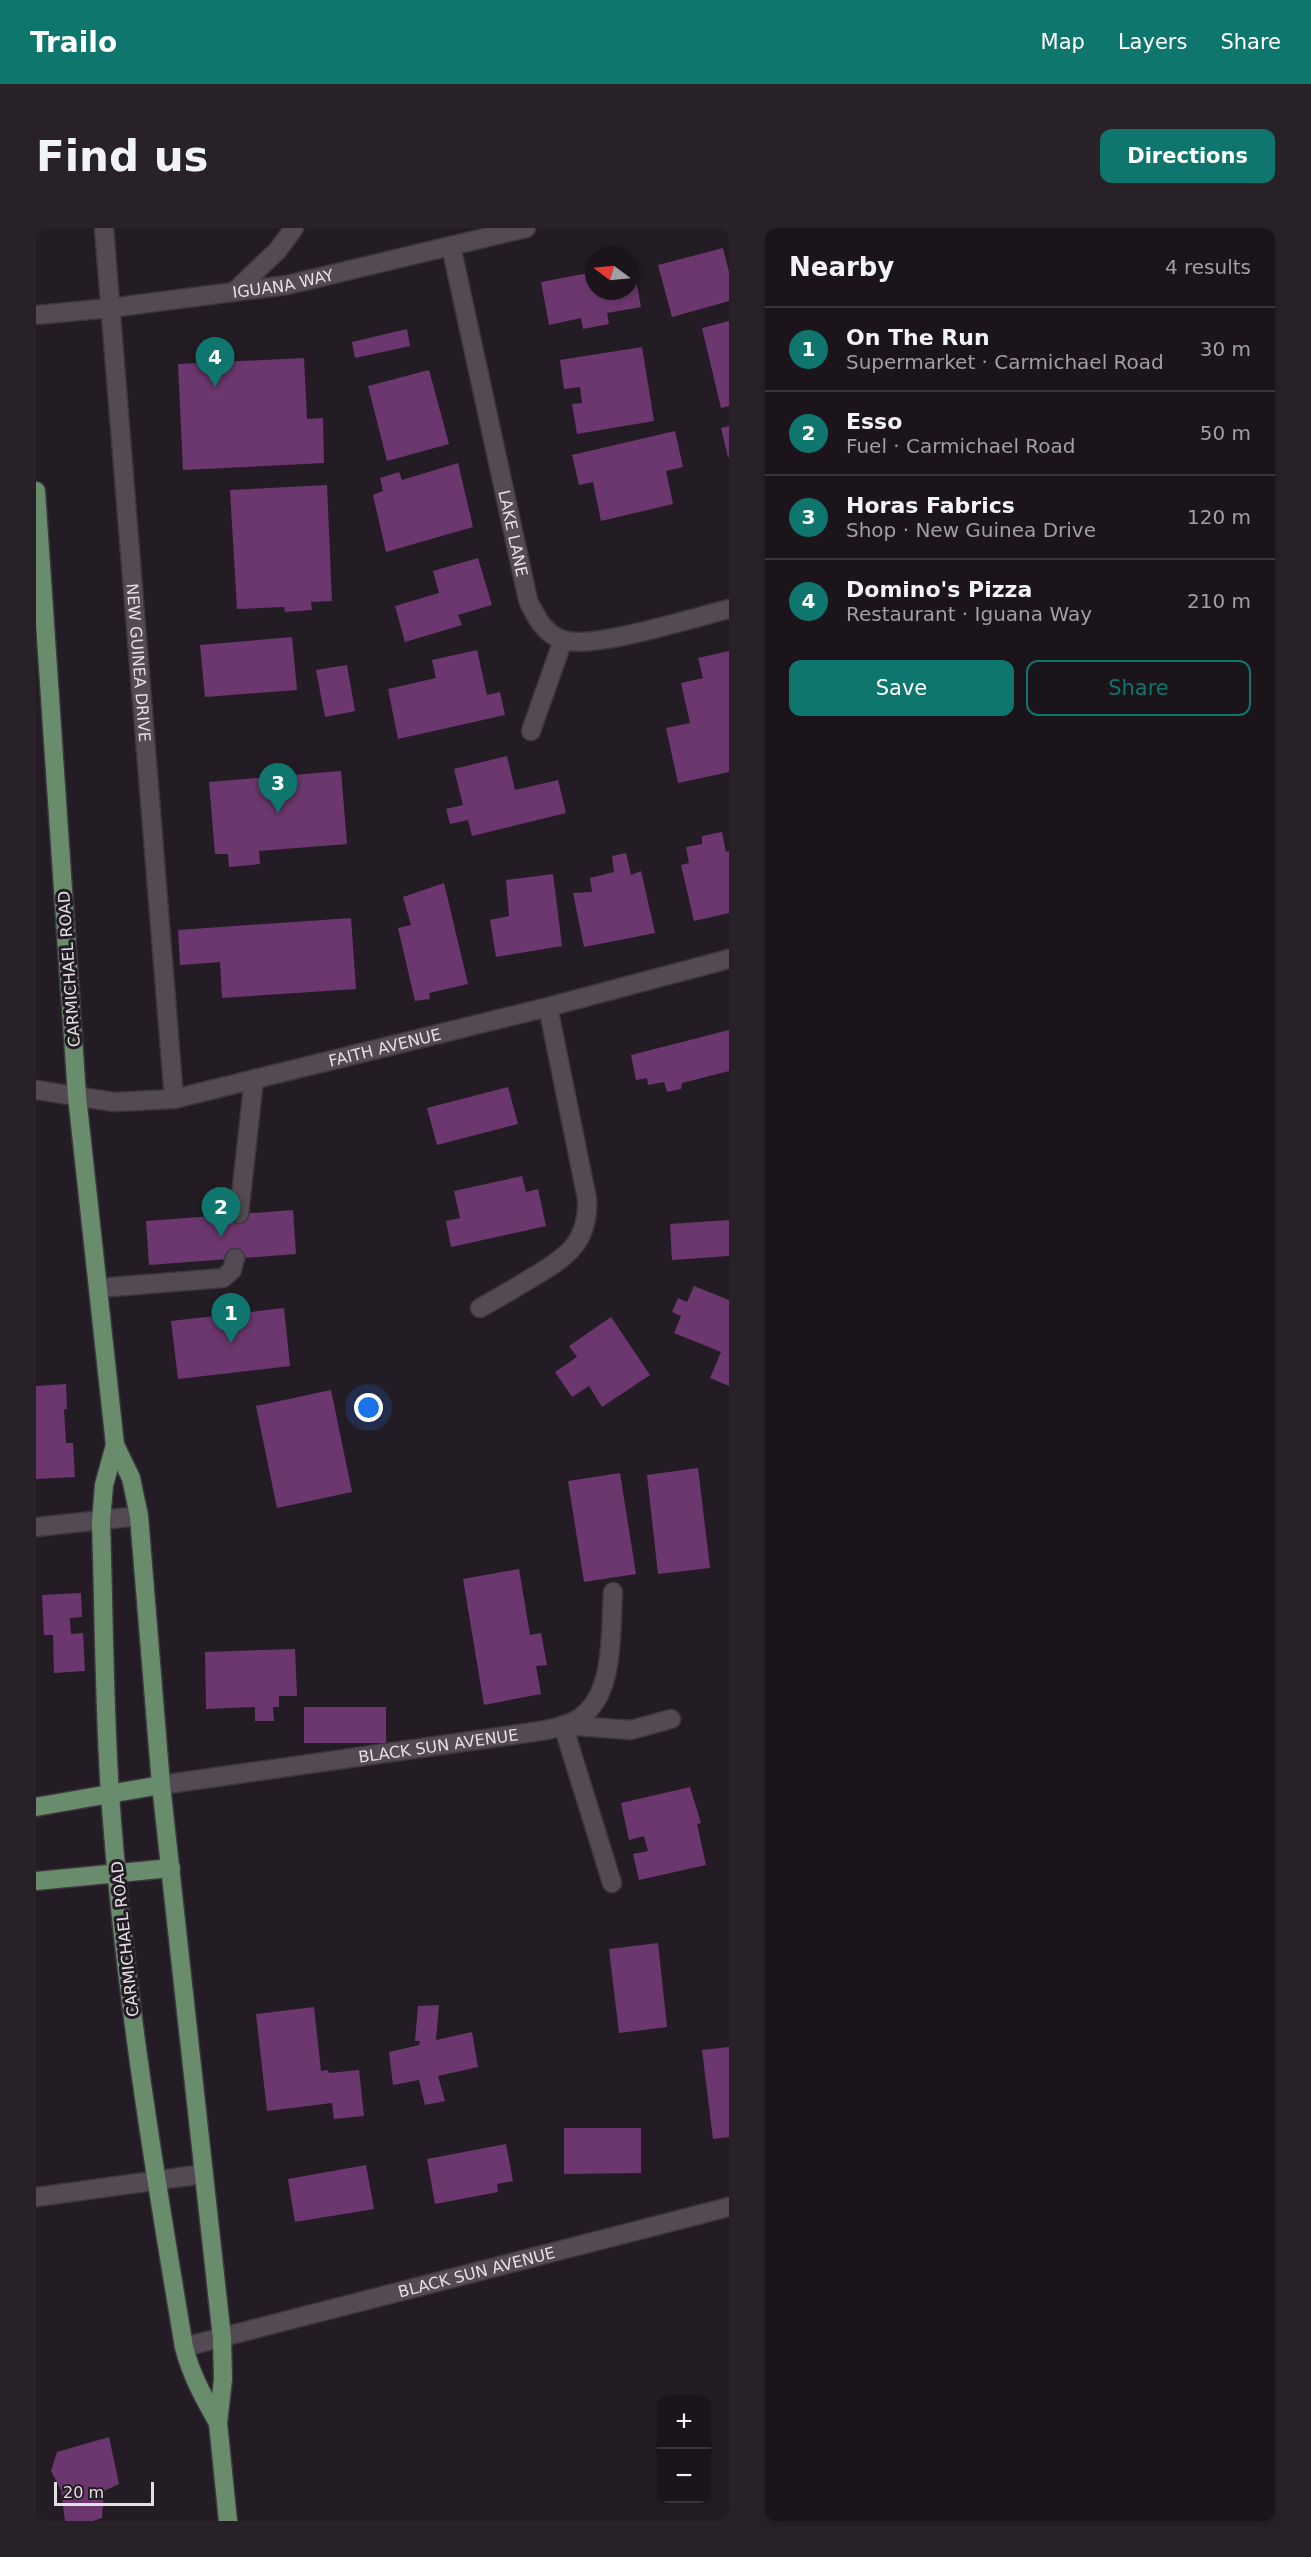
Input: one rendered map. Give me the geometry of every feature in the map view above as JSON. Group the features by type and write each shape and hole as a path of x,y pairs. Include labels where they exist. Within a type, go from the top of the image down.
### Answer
{"main road":[{"name":"CARMICHAEL ROAD","path":"36,491 40,600 77,1096 115,1445 131,1478 139,1516 161,1785 222,2337 223,2379 218,2423 228,2521"},
{"name":"CARMICHAEL ROAD","path":"115,1445 104,1485 101,1522 110,1793 117,1874 129,1985 156,2181 184,2347 189,2368 218,2423"},
{"path":"36,1807 161,1785"},
{"path":"36,1881 171,1868"}],"street":[{"name":"NEW GUINEA DRIVE","path":"104,228 174,1099"},
{"path":"234,292 278,250 294,228"},
{"name":"IGUANA WAY","path":"36,315 110,308 287,285 526,228"},
{"name":"LAKE LANE","path":"451,246 528,600 533,612 545,628 563,640"},
{"path":"531,731 563,640 582,643 597,641 729,609"},
{"name":"FAITH AVENUE","path":"36,1090 114,1102 174,1099 548,1007 729,959"},
{"path":"480,1308 564,1258 580,1237 588,1213 548,1007"},
{"path":"239,1214 254,1079"},
{"path":"99,1288 223,1278 231,1270 235,1258"},
{"path":"36,1527 101,1522 139,1516"},
{"name":"BLACK SUN AVENUE","path":"161,1785 547,1730 578,1720 593,1705 602,1691 606,1675 614,1592"},
{"path":"612,1883 563,1725 631,1730 671,1719"},
{"path":"36,2197 203,2174"},
{"name":"BLACK SUN AVENUE","path":"184,2347 729,2207"}],"building":[{"path":"723,248 729,272 729,301 672,317 658,265"},
{"path":"585,274 585,300 639,300 639,296 641,307 607,313 609,324 583,329 581,318 549,325 541,282"},
{"path":"729,321 729,406 721,408 702,328"},
{"path":"407,329 410,346 355,358 352,342"},
{"path":"642,347 654,421 577,434 572,404 582,403 580,387 564,389 560,360"},
{"path":"304,358 307,419 323,418 324,463 183,470 178,364"},
{"path":"429,370 449,444 387,461 368,386"},
{"path":"729,426 729,457 728,457 721,428"},
{"path":"675,431 683,467 666,471 673,504 601,521 593,482 579,485 572,455"},
{"path":"458,463 473,527 386,552 373,495 383,491 380,478 399,472 402,480"},
{"path":"327,485 332,601 311,602 312,610 285,612 284,607 237,609 230,490"},
{"path":"478,558 492,605 458,615 462,625 405,642 395,606 439,593 433,571"},
{"path":"292,637 297,690 205,697 200,645"},
{"path":"477,650 487,695 500,692 505,715 398,739 388,689 436,678 432,660"},
{"path":"729,651 729,772 678,783 666,728 690,723 681,683 703,678 698,658"},
{"path":"347,665 355,711 325,717 316,670"},
{"path":"507,756 515,790 558,780 566,813 472,836 468,820 450,824 446,809 463,805 454,769"},
{"path":"341,771 347,844 259,851 260,864 229,867 228,854 215,854 209,782"},
{"path":"722,832 726,852 729,851 729,913 694,921 681,865 689,863 686,847 702,844 702,836"},
{"path":"626,853 631,875 641,871 655,933 584,947 573,893 592,892 590,878 614,872 612,856"},
{"path":"553,874 562,946 496,957 490,920 509,916 506,880"},
{"path":"444,883 468,984 429,993 430,999 415,1001 398,928 411,925 403,897"},
{"path":"351,918 356,989 222,998 220,962 180,965 178,930"},
{"path":"729,1030 729,1071 682,1083 681,1089 667,1092 664,1082 648,1085 647,1078 636,1080 631,1055"},
{"path":"508,1087 518,1124 437,1145 427,1108"},
{"path":"522,1176 526,1192 538,1189 546,1226 451,1247 446,1221 460,1218 454,1191"},
{"path":"293,1210 296,1254 149,1265 146,1221"},
{"path":"729,1220 729,1256 672,1260 670,1224"},
{"path":"694,1286 729,1300 729,1386 710,1378 721,1352 674,1333 681,1316 672,1312 678,1298 687,1302"},
{"path":"284,1308 290,1366 178,1379 171,1321"},
{"path":"611,1317 650,1375 602,1407 589,1386 572,1397 555,1372 577,1357 569,1346"},
{"path":"66,1384 67,1409 64,1409 66,1443 73,1443 75,1477 36,1479 36,1386"},
{"path":"331,1390 352,1492 277,1508 256,1406"},
{"path":"698,1468 710,1568 658,1574 647,1475"},
{"path":"620,1473 636,1574 584,1582 568,1481"},
{"path":"519,1569 530,1635 541,1633 547,1665 536,1666 541,1694 484,1705 463,1579"},
{"path":"81,1593 82,1617 70,1618 71,1634 83,1633 85,1671 54,1673 53,1635 44,1635 42,1595"},
{"path":"295,1649 297,1696 279,1696 279,1707 273,1707 274,1721 255,1721 255,1707 206,1709 205,1652"},
{"path":"304,1707 386,1707 386,1743 304,1743"},
{"path":"690,1787 701,1823 697,1824 706,1865 639,1880 633,1854 648,1851 644,1836 629,1840 621,1803"},
{"path":"658,1943 667,2027 619,2033 609,1949"},
{"path":"439,2005 436,2040 472,2032 478,2067 438,2076 445,2101 425,2105 419,2080 393,2085 389,2052 419,2045 420,2041 415,2041 418,2006"},
{"path":"314,2007 321,2071 328,2070 329,2073 359,2070 364,2116 334,2119 332,2103 267,2111 256,2014"},
{"path":"729,2047 729,2137 713,2139 702,2050"},
{"path":"564,2128 641,2128 641,2173 564,2174"},
{"path":"506,2144 513,2181 497,2184 498,2192 435,2204 427,2159"},
{"path":"366,2165 374,2209 295,2222 288,2179"},
{"path":"109,2437 119,2484 104,2491 102,2518 93,2521 65,2521 61,2490 51,2471 57,2452"}],"place":[{"name":"Domino's Pizza","path":"215,387"},
{"name":"Horas Fabrics","path":"278,813"},
{"name":"Esso","path":"221,1237"},
{"name":"On The Run","path":"231,1343"}]}
